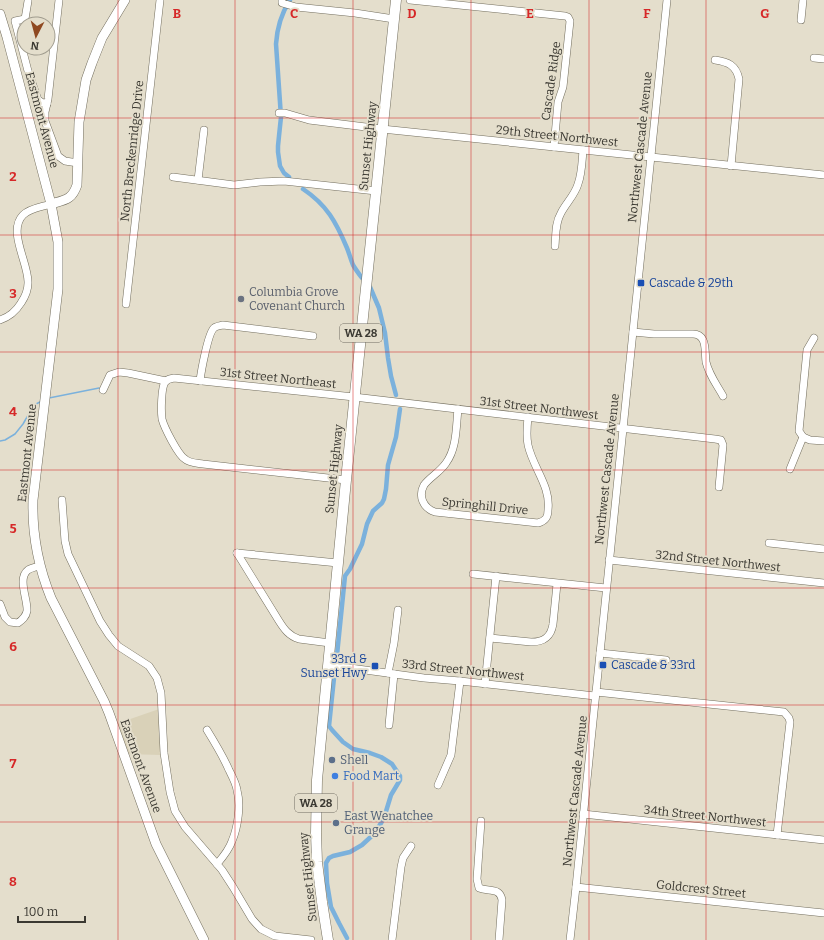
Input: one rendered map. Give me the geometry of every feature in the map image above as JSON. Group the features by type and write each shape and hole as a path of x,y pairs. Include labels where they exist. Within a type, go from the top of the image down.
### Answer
{"highway":[{"name":"Sunset Highway","path":"328,940 317,862 316,780 354,397 396,0"}],"main road":[{"path":"51,204 65,200 75,192 77,185 79,122 86,80 102,38 125,0"},
{"name":"Eastmont Avenue","path":"0,14 51,204 57,232 59,252 58,289 54,332 33,510 35,540 40,566 51,598 104,701 156,844 204,940"}],"street":[{"path":"60,0 48,104 45,112 46,121 56,153 65,161 78,163"},
{"name":"North Breckenridge Drive","path":"126,304 160,0"},
{"path":"282,0 282,3 296,7 355,13 394,19"},
{"name":"Cascade Ridge","path":"410,0 565,16 569,18 563,87 558,102 554,147"},
{"name":"Northwest Cascade Avenue","path":"570,940 667,0"},
{"path":"801,20 803,0"},
{"path":"28,1 25,19 15,21 28,71 38,100 48,104"},
{"path":"814,58 824,59"},
{"path":"715,60 722,61 734,67 738,73 739,79 731,166"},
{"name":"29th Street Northwest","path":"282,113 310,120 382,129 824,175"},
{"path":"198,180 204,130"},
{"path":"555,246 559,217 574,193 580,178 583,150"},
{"path":"173,178 234,185 278,181 318,184 376,192"},
{"path":"0,320 12,314 18,308 24,300 27,291 28,278 17,233 20,220 27,212 51,204"},
{"path":"200,381 209,335 214,328 218,326 223,325 313,336"},
{"path":"632,332 654,334 698,334 704,343 708,372 723,396"},
{"path":"814,338 808,350 800,431 803,437 810,440 824,441"},
{"name":"31st Street Northeast","path":"104,390 110,375 119,372 166,381 174,378 354,397"},
{"path":"166,381 163,386 162,418 178,452 185,460 203,464 346,480"},
{"name":"31st Street Northwest","path":"354,397 721,440 723,445 719,487"},
{"name":"Springhill Drive","path":"458,409 453,449 446,463 422,488 421,496 424,504 435,512 538,523 542,522 547,517 549,497 528,445 528,417"},
{"path":"790,469 803,437"},
{"path":"62,500 68,554 100,621 118,646 149,666 157,678 161,693 164,753 170,792 175,811 185,827 222,870 252,919 261,929 275,936 311,940"},
{"path":"769,543 824,549"},
{"path":"330,644 299,639 290,635 279,621 237,553 338,563"},
{"name":"32nd Street Northwest","path":"609,560 824,583"},
{"path":"0,604 5,617 10,622 18,623 24,619 27,611 23,583 24,576 28,570 40,566"},
{"path":"473,574 606,588"},
{"path":"485,684 496,576"},
{"path":"490,638 537,642 550,635 553,624 557,584"},
{"path":"389,725 391,674 398,610"},
{"path":"600,653 666,660"},
{"name":"33rd Street Northwest","path":"328,665 424,678 784,712 790,722 777,835"},
{"path":"438,785 451,755 460,681"},
{"path":"207,730 220,750 233,777 238,790 240,806 233,840 228,850 217,864"},
{"name":"34th Street Northwest","path":"583,814 824,840"},
{"path":"481,821 476,879 479,888 498,892 501,895 502,900 499,940"},
{"path":"392,940 400,868 403,858 411,846"},
{"name":"Goldcrest Street","path":"576,887 824,913"}],"shaded area":[{"path":"162,708 164,753 161,755 124,754 113,725"}],"waterway":[{"path":"289,177 284,173 280,166 278,152 281,117 276,44 280,21 290,0"},
{"path":"303,189 325,208 335,222 353,265 362,278"},
{"path":"370,287 379,308 385,333 391,376 396,395"},
{"path":"49,398 99,388"},
{"path":"0,441 5,440 15,434 23,424 34,405 42,401"},
{"path":"337,655 345,576 362,544 367,524 373,511 382,503 384,499 388,465 396,437 400,409"},
{"path":"334,678 329,726 343,742 353,749 381,757 392,764 400,776 400,780 391,795 384,818 375,833 362,845 350,852 333,856 329,858 326,863 327,883 331,907 347,938"}],"place":[{"name":"Cascade & 29th","path":"641,283"},
{"name":"Columbia Grove Covenant Church","path":"241,299"},
{"name":"Cascade & 33rd","path":"603,665"},
{"name":"33rd & Sunset Hwy","path":"375,666"},
{"name":"Shell","path":"332,760"},
{"name":"Food Mart","path":"335,776"},
{"name":"East Wenatchee Grange","path":"336,823"}]}
